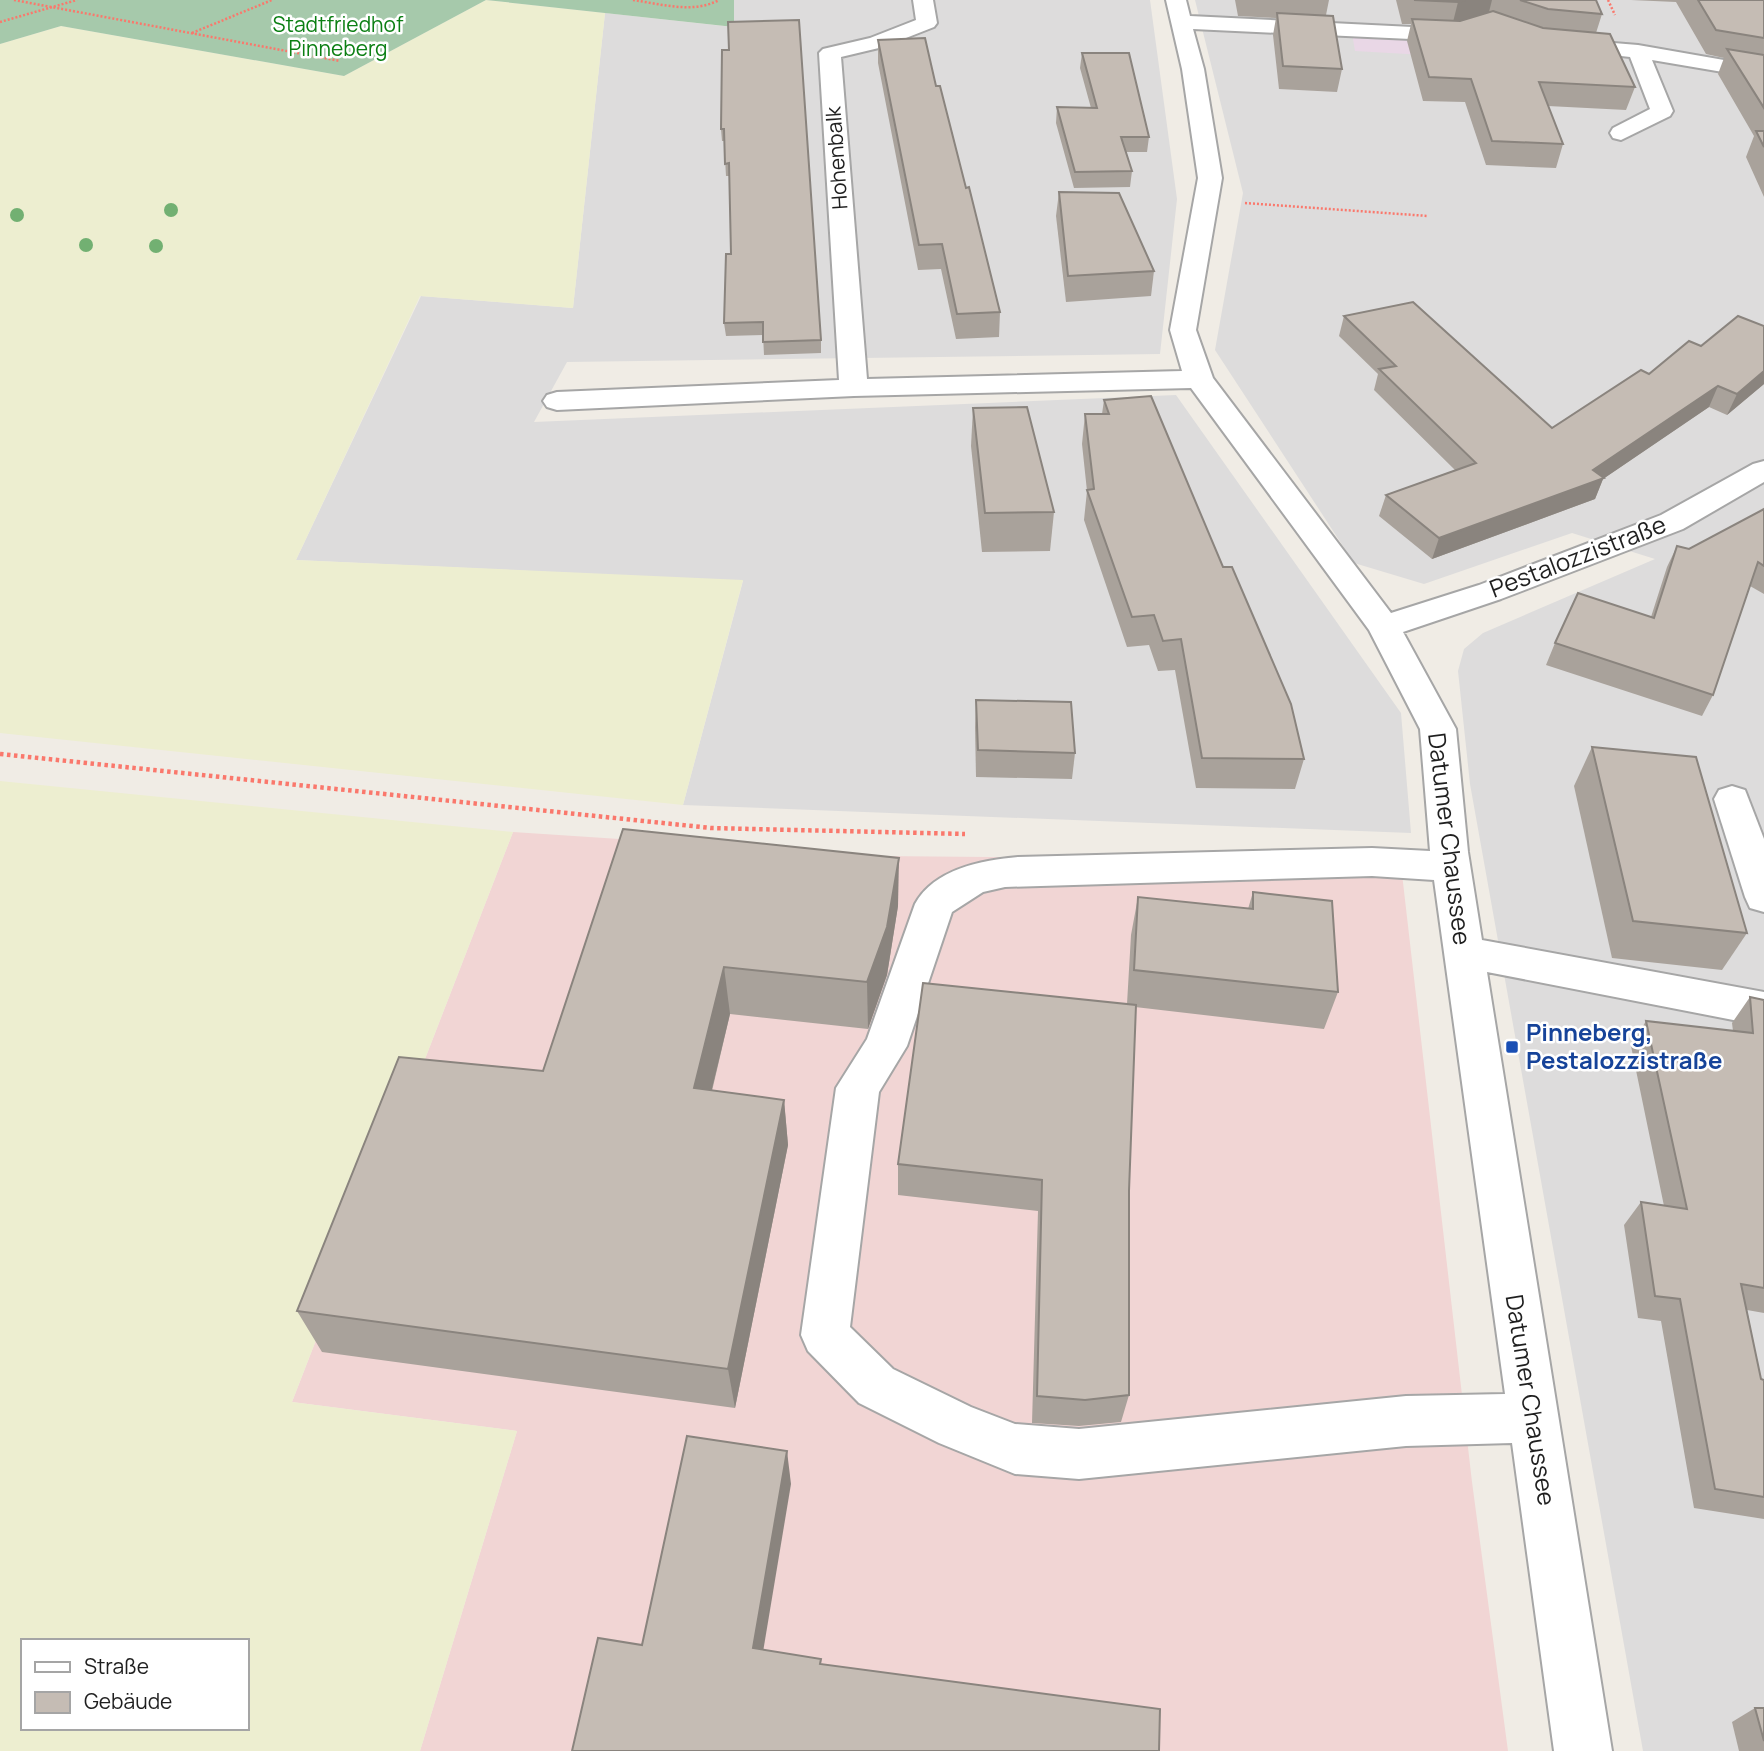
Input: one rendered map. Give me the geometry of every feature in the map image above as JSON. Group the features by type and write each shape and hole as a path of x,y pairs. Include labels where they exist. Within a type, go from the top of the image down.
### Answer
{"street":[{"name":"Hohenbalk","path":"854,388 830,53 876,43 927,23 923,0"},
{"path":"1179,11 1454,36 1476,28"},
{"name":"Datumer Chaussee","path":"1179,11 1193,69 1210,178 1183,330 1199,379 1384,627 1438,729 1464,952 1583,1751"},
{"path":"1550,43 1638,51 1764,73"},
{"path":"1621,133 1662,111 1638,51"},
{"path":"557,401 854,388 1199,379"},
{"name":"Pestalozzistraße","path":"1384,627 1490,592 1672,522 1764,470"},
{"path":"1732,799 1764,897"},
{"path":"1452,867 1372,862 1033,871 988,874 953,888 935,904 886,1046 858,1088 825,1335 876,1386 957,1426 1015,1449 1079,1454 1406,1421 1533,1418"},
{"path":"1464,952 1764,1009"}],"path":[{"path":"14,0 340,61"},
{"path":"0,22 54,9 77,0"},
{"path":"190,34 272,0"},
{"path":"633,0 685,8 713,5 719,0"},
{"path":"1206,200 1428,216"},
{"path":"0,754 711,828 973,835"}],"shaded area":[{"path":"734,0 1150,0 1177,199 1160,354 567,362 534,422 1176,395 1401,713 1411,833 683,805 743,581 296,560 421,296 573,308 605,13 733,27"},
{"path":"1195,0 1764,0 1764,1751 1643,1751 1470,784 1458,671 1464,649 1483,633 1655,559 1572,533 1424,584 1354,563 1215,350 1243,193"},
{"path":"1352,33 1472,39 1477,58 1355,51"},
{"path":"513,832 876,856 1314,860 1401,865 1472,1482 1508,1751 420,1751 517,1431 292,1402"}],"green space":[{"name":"Stadtfriedhof Pinneberg","path":"0,0 486,0 344,76 61,26 0,44"},
{"path":"486,0 605,13 573,308 420,296 296,560 743,580 683,805 0,733 0,44 61,26 344,76"},
{"path":"486,0 734,0 734,27"},
{"path":"0,781 513,832 292,1402 517,1431 420,1751 0,1751"}],"building":[{"path":"1414,0 1465,0 1458,2"},
{"path":"1520,0 1596,0 1602,14 1548,9"},
{"path":"1698,0 1764,0 1764,38 1716,30"},
{"path":"1493,11 1543,28 1610,34 1635,87 1539,82 1563,144 1492,141 1471,79 1429,77 1412,19 1460,21"},
{"path":"1277,13 1333,16 1342,69 1283,66"},
{"path":"799,20 821,340 763,342 763,322 724,323 726,254 731,254 729,163 725,164 724,129 721,129 722,50 729,50 728,22"},
{"path":"925,38 966,188 969,187 1000,312 957,314 942,244 919,245 878,40"},
{"path":"1727,49 1764,55 1764,108"},
{"path":"1082,53 1129,53 1149,137 1121,137 1132,171 1075,172 1057,107 1097,108"},
{"path":"1756,131 1764,131 1764,147"},
{"path":"1059,192 1119,193 1154,271 1068,276"},
{"path":"1413,302 1552,428 1641,370 1649,374 1689,341 1701,346 1738,316 1764,326 1764,371 1737,394 1718,386 1593,470 1604,478 1439,538 1386,495 1476,463 1379,369 1396,366 1344,316"},
{"path":"1151,396 1223,567 1232,567 1291,704 1304,759 1202,758 1181,639 1163,641 1154,615 1132,617 1087,490 1094,489 1085,414 1109,414 1104,400"},
{"path":"1027,407 1054,512 985,513 973,408"},
{"path":"1764,509 1764,566 1758,562 1713,695 1555,643 1578,593 1654,618 1677,546 1689,549"},
{"path":"976,700 1071,702 1075,753 978,750"},
{"path":"1592,747 1696,757 1747,933 1633,921"},
{"path":"623,829 899,858 887,927 867,982 724,967 694,1088 784,1100 728,1369 297,1311 399,1057 543,1071"},
{"path":"1253,892 1332,901 1338,992 1134,970 1138,897 1253,909"},
{"path":"923,983 1136,1005 1129,1191 1129,1395 1085,1400 1037,1396 1042,1180 898,1164"},
{"path":"1750,997 1764,1000 1764,1288 1741,1284 1761,1379 1764,1380 1764,1497 1715,1489 1680,1299 1655,1296 1641,1202 1687,1209 1646,1021 1753,1033"},
{"path":"687,1436 787,1451 753,1648 821,1659 820,1664 1160,1709 1159,1751 572,1751 598,1638 642,1645"},
{"path":"1755,1708 1764,1708 1764,1741"}],"place":[{"name":"Pinneberg, Pestalozzistraße","path":"1512,1047"}]}
